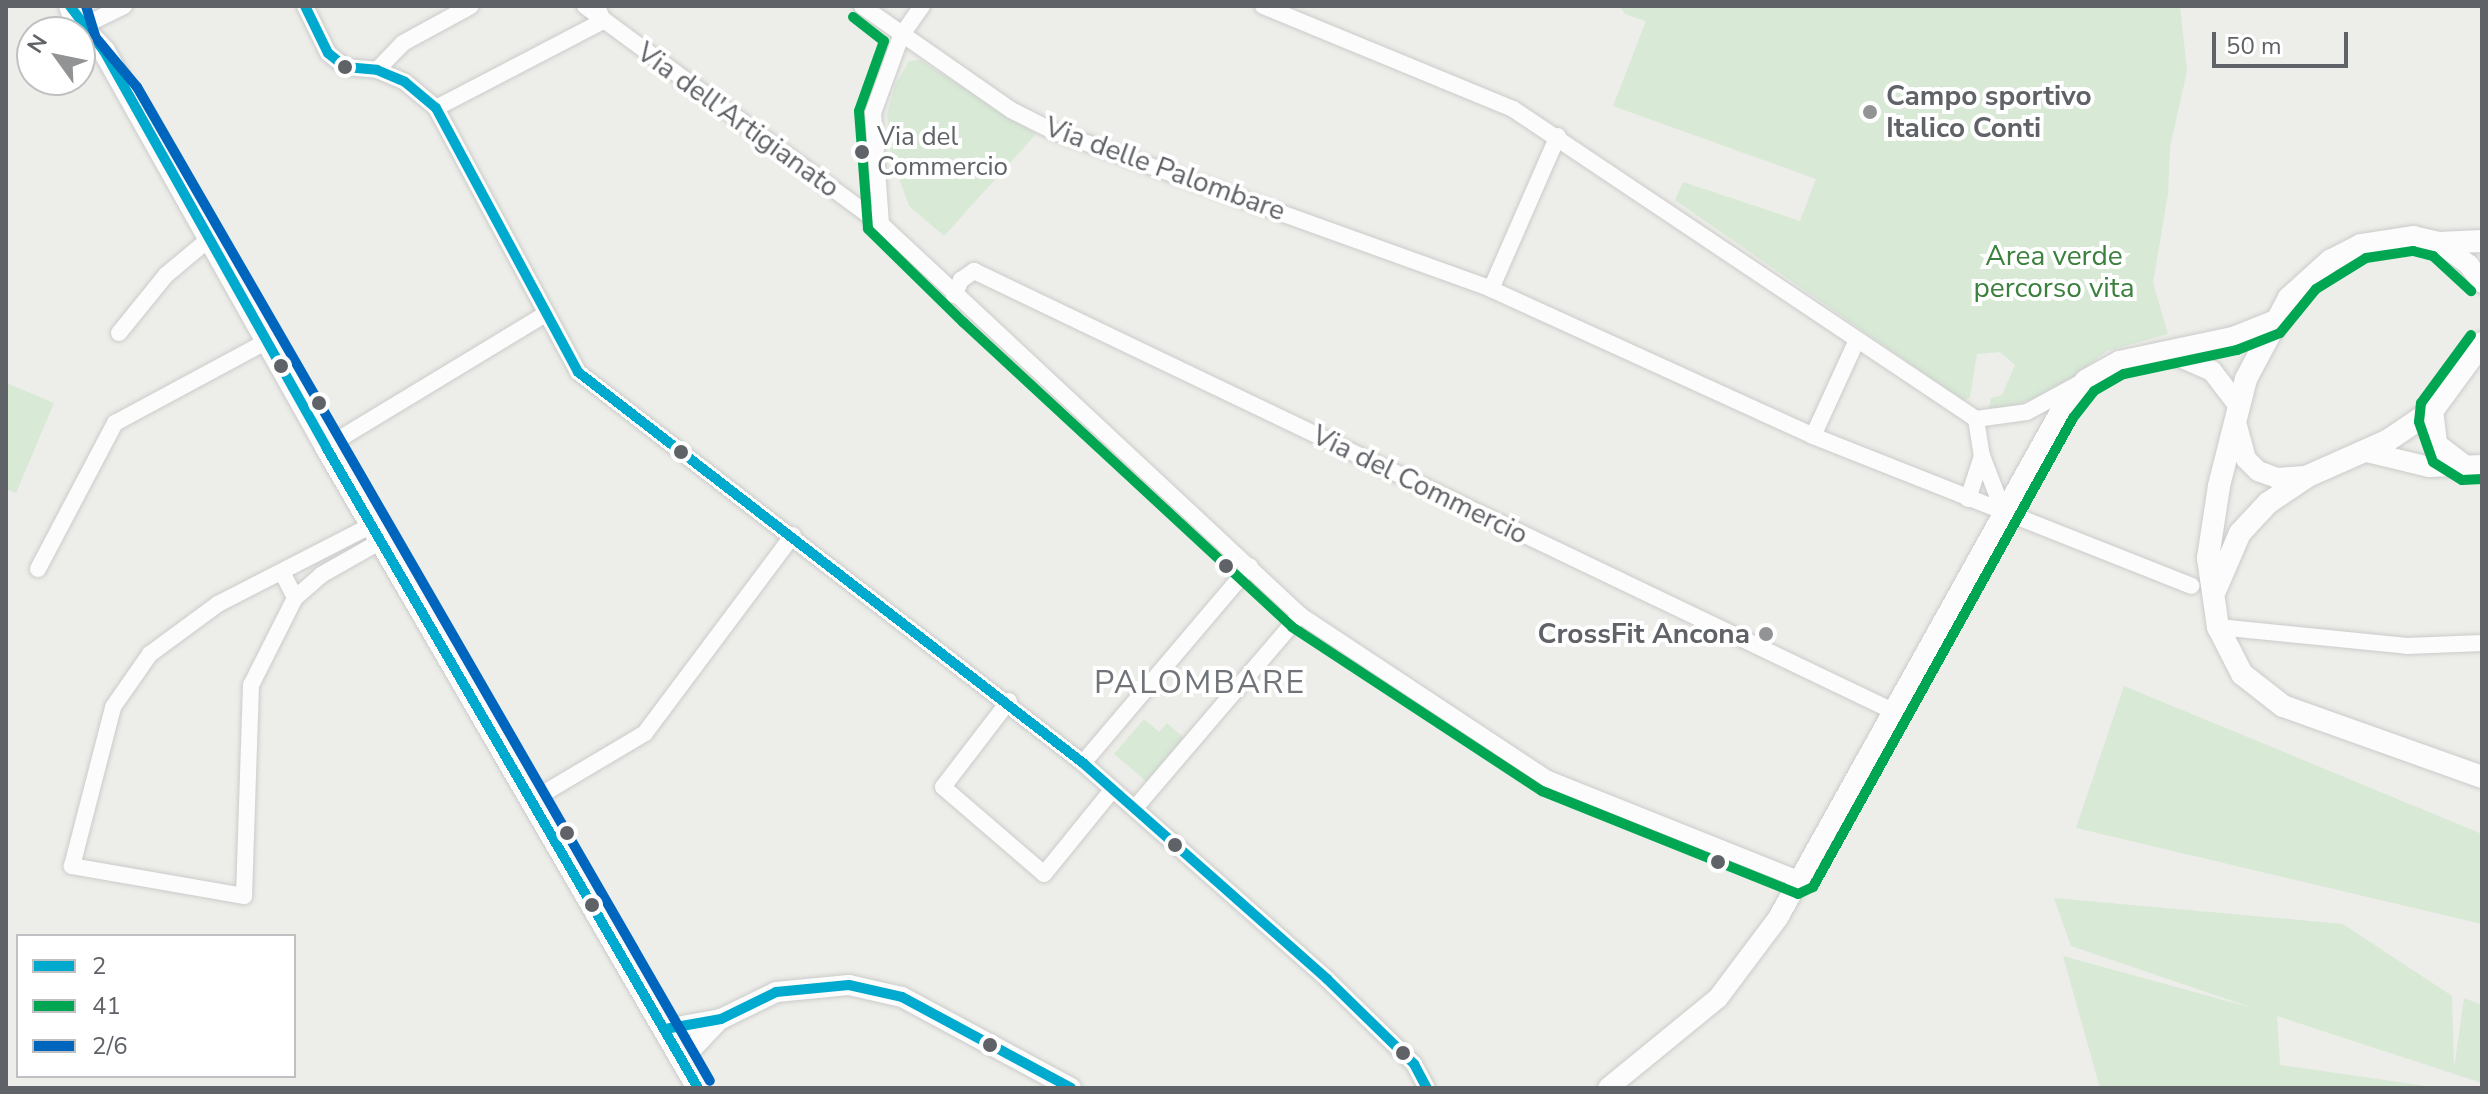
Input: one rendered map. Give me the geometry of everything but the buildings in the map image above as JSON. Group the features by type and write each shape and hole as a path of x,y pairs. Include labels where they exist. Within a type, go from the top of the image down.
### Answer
{"main road":[{"path":"96,59 125,94 698,1088"},
{"path":"2482,241 2439,243 2414,237 2361,245 2307,278 2273,321 2238,414 2211,526 2212,600 2218,627 2242,674 2283,706 2482,777"},
{"path":"2212,600 2231,549 2251,518 2308,476 2367,452 2433,410 2482,343"}],"street":[{"path":"96,20 124,6"},
{"path":"305,6 328,53 345,67 377,70 405,82 436,108 578,372 1009,701 1083,763 1327,979 1414,1064 1427,1088"},
{"path":"377,70 403,43 471,6"},
{"name":"Via dell'Artigianato","path":"585,6 600,13 881,224 1300,615 1548,779 1801,880"},
{"name":"Via delle Palombare","path":"862,6 1011,110 1053,131 1491,289 1813,436 2191,586"},
{"path":"881,224 873,113 901,36 922,6"},
{"path":"1263,6 1410,62 1513,109 1558,136 1856,342 1976,419 2027,412 2119,361 2171,353 2273,321"},
{"path":"436,108 600,13"},
{"path":"1491,289 1558,136"},
{"path":"119,333 166,275 209,239"},
{"path":"2439,243 2469,265 2482,283"},
{"name":"Via del Commercio","path":"954,295 961,280 974,271 1895,712"},
{"path":"326,447 546,314"},
{"path":"38,569 115,423 267,341"},
{"path":"1813,436 1856,342"},
{"path":"2171,353 2212,371 2238,414 2246,459 2258,471 2277,478 2308,476"},
{"path":"1608,1088 1718,998 1751,958 1801,880 2061,410 2085,380"},
{"path":"2433,410 2437,444 2474,466"},
{"path":"1976,419 1982,456 2004,513"},
{"path":"2367,452 2429,467 2474,466"},
{"path":"1968,499 1982,456"},
{"path":"377,533 295,598 251,685 244,896 72,866 113,707 150,654 218,604 282,572 377,533"},
{"path":"534,799 645,733 793,535"},
{"path":"1083,763 1250,566"},
{"path":"282,572 295,598"},
{"path":"1135,808 1300,615"},
{"path":"2218,627 2407,646 2482,643"},
{"path":"1009,701 943,787 1044,874 1113,789"},
{"path":"665,1029 721,1019 776,992 807,986 875,990 948,1019 1071,1088"},
{"path":"682,1059 721,1019"}],"green space":[{"name":"Area verde percorso vita","path":"1620,6 2180,6 2187,71 2170,147 2168,194 2153,283 2168,334 2107,351 2052,393 2005,408 1989,408 1991,398 2002,395 2015,365 2000,352 1977,354 1970,397 1964,401 1675,200 1683,182 1800,221 1816,179 1613,106 1646,21 1625,14"},
{"path":"920,60 1036,134 944,236 909,206 891,156 887,114 895,85 909,61"},
{"path":"6,383 54,403 16,493 6,489"},
{"path":"2124,686 2482,834 2482,924 2076,828"},
{"path":"1144,719 1159,732 1167,723 1184,738 1147,782 1114,754"},
{"path":"2054,898 2343,924 2452,996 2454,1069 2464,998 2482,1005 2482,1083 2277,1016 2280,1065 2440,1088 2100,1088 2063,956 2256,1009 2071,946"}],"transit line":[{"name":"2","path":"70,6 104,51 326,447 698,1088"},
{"name":"2/6","path":"86,6 96,38 137,87 710,1081"},
{"name":"2","path":"305,6 328,53 345,67 377,70 405,82 436,108 578,372 1083,763 1327,979 1414,1064 1427,1088"},
{"name":"41","path":"853,17 884,41 859,111 868,229 963,322 1292,627 1542,791 1798,894 1813,887 2073,418 2094,391 2124,374 2237,350 2280,333 2316,289 2366,258 2413,251 2433,256 2471,291"},
{"name":"41","path":"2471,335 2421,403 2419,422 2433,462 2462,480 2482,479"},
{"name":"2","path":"665,1029 721,1019 776,992 849,985 902,997 1071,1088"}],"place":[{"name":"Campo sportivo Italico Conti","path":"1870,112"},
{"name":"Via del Commercio","path":"862,152"},
{"name":"CrossFit Ancona","path":"1766,634"}],"district":[{"name":"PALOMBARE","path":"1200,683"}]}
